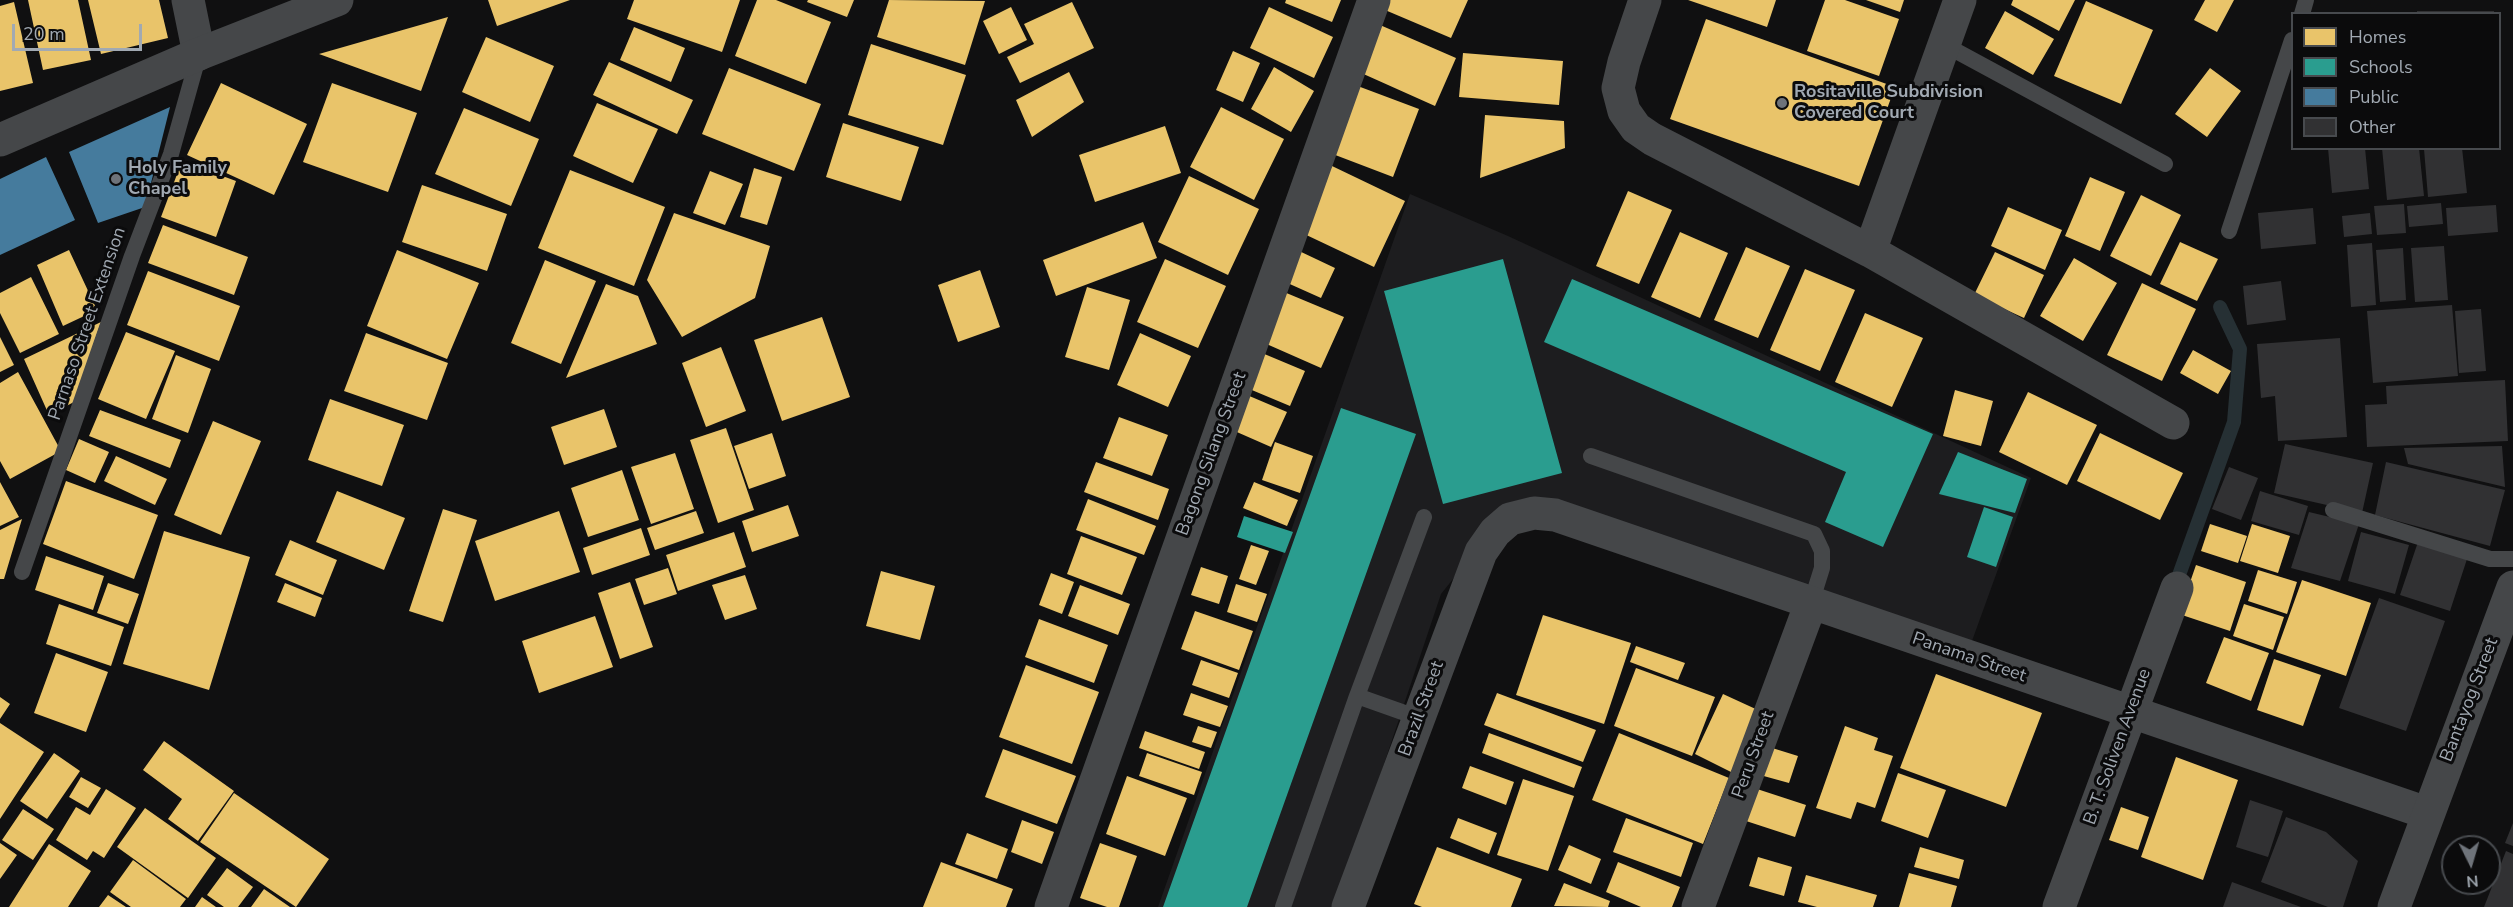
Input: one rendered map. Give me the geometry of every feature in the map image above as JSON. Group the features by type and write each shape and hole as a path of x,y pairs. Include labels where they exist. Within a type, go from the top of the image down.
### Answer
{"street":[{"path":"188,0 199,54"},
{"path":"0,140 199,54 337,0"},
{"name":"Bagong Silang Street","path":"1051,907 1374,0"},
{"path":"1645,0 1624,62 1618,88 1624,111 1636,128 1652,139 1870,251 2173,423"},
{"path":"1870,251 1960,0"},
{"name":"Panama Street","path":"1510,519 1534,513 1555,515 2427,813"},
{"name":"Brazil Street","path":"1348,907 1481,552 1495,532 1510,519"},
{"name":"Bantayog Street","path":"2394,907 2427,813 2513,587"},
{"name":"B. T. Soliven Avenue","path":"2059,907 2177,588"},
{"name":"Peru Street","path":"1698,907 1810,603"}],"lane":[{"path":"2229,231 2291,43"},
{"path":"1945,45 2165,164"},
{"name":"Parnaso Street Extension","path":"22,572 132,256 171,154 199,54"},
{"path":"1592,456 1814,534 1822,551 1822,568 1810,603"},
{"path":"2333,510 2490,559 2513,559"},
{"path":"1283,907 1356,696 1424,517"},
{"path":"1356,696 1419,718"}],"shaded area":[{"path":"1410,194 1508,236 2031,478 1964,663 1566,520 1489,534 1441,594 1336,907 1158,907"}],"building: Homes":[{"path":"28,0 78,0 91,60 43,70"},
{"path":"88,0 159,0 168,38 101,54"},
{"path":"488,0 570,0 497,26"},
{"path":"634,0 740,0 722,52 627,19"},
{"path":"757,0 776,0 831,22 806,84 735,56"},
{"path":"808,0 854,0 847,17 807,2"},
{"path":"889,0 985,1 965,65 877,37"},
{"path":"1286,0 1341,0 1332,22 1285,3"},
{"path":"1389,0 1468,0 1451,38 1385,10"},
{"path":"1688,0 1776,0 1767,27"},
{"path":"1825,0 1845,0 1899,19 1879,76 1807,51"},
{"path":"1866,0 1904,0 1900,12"},
{"path":"2013,0 2075,0 2059,31 2011,5"},
{"path":"2205,0 2234,0 2217,32 2194,20"},
{"path":"2086,1 2153,30 2121,104 2054,76"},
{"path":"14,2 33,83 0,91 0,6"},
{"path":"1072,2 1094,48 1020,83 1007,57 1034,44 1024,24"},
{"path":"1011,7 1027,40 999,54 983,21"},
{"path":"1269,7 1333,37 1314,78 1250,48"},
{"path":"2005,11 2054,39 2033,75 1985,48"},
{"path":"448,17 421,91 319,54"},
{"name":"Rositaville Subdivision Covered Court","path":"1706,19 1895,87 1859,186 1670,119"},
{"path":"1380,25 1456,58 1435,106 1359,72"},
{"path":"634,27 685,48 671,82 620,60"},
{"path":"486,37 554,66 530,122 462,92"},
{"path":"871,44 966,75 943,145 848,115"},
{"path":"1233,51 1260,63 1243,102 1216,90"},
{"path":"1463,53 1563,61 1559,105 1459,97"},
{"path":"609,62 693,100 677,134 593,95"},
{"path":"1274,67 1314,91 1291,132 1251,109"},
{"path":"729,68 821,104 794,171 702,134"},
{"path":"2210,68 2241,91 2207,137 2175,114"},
{"path":"1069,72 1084,102 1032,137 1016,100"},
{"path":"221,83 307,124 274,195 187,155"},
{"path":"332,83 417,113 388,192 303,162"},
{"path":"1355,85 1419,109 1393,177 1330,153"},
{"path":"597,103 658,129 633,183 573,156"},
{"path":"1221,107 1284,139 1254,200 1190,167"},
{"path":"464,108 539,139 511,206 435,174"},
{"path":"1485,115 1564,121 1565,148 1480,178"},
{"path":"843,123 919,147 901,201 826,177"},
{"path":"1165,126 1181,173 1095,202 1079,155"},
{"path":"182,161 236,181 216,237 161,217"},
{"path":"1332,166 1405,201 1374,267 1300,232"},
{"path":"754,168 782,177 767,225 740,217"},
{"path":"570,170 665,207 634,286 538,248"},
{"path":"710,171 743,184 725,225 693,213"},
{"path":"1189,176 1259,209 1228,275 1158,242"},
{"path":"2090,177 2125,192 2100,251 2065,236"},
{"path":"422,185 507,214 487,271 402,242"},
{"path":"1628,191 1672,210 1639,284 1596,266"},
{"path":"2141,195 2181,215 2151,276 2110,256"},
{"path":"2008,207 2062,230 2045,270 1991,246"},
{"path":"674,213 770,246 755,298 682,337 647,280"},
{"path":"1143,222 1157,258 1056,296 1043,260"},
{"path":"163,225 248,257 234,295 148,263"},
{"path":"1680,232 1728,253 1700,318 1651,297"},
{"path":"2180,242 2218,259 2197,301 2160,284"},
{"path":"1746,247 1790,266 1758,338 1714,320"},
{"path":"69,250 97,310 63,326 37,265"},
{"path":"397,250 479,283 447,359 367,326"},
{"path":"1297,250 1335,268 1321,298 1283,281"},
{"path":"1995,252 2044,275 2024,318 1974,295"},
{"path":"2074,258 2117,283 2083,341 2040,316"},
{"path":"1165,259 1226,286 1198,348 1137,322"},
{"path":"545,260 596,281 561,364 511,343"},
{"path":"1805,269 1855,290 1820,371 1770,350"},
{"path":"980,270 1000,327 958,342 938,285"},
{"path":"148,271 240,306 219,361 127,325"},
{"path":"31,277 59,334 20,353 0,313 0,293"},
{"path":"2142,283 2196,309 2162,381 2107,355"},
{"path":"606,284 638,296 657,344 566,378"},
{"path":"1087,287 1130,300 1109,370 1065,357"},
{"path":"1284,292 1344,317 1321,368 1262,342"},
{"path":"1865,313 1923,338 1892,407 1835,382"},
{"path":"822,317 850,397 782,421 754,340"},
{"path":"101,322 74,402 49,415 24,359"},
{"path":"126,332 175,351 146,419 98,399"},
{"path":"366,333 448,363 427,420 344,391"},
{"path":"1140,333 1191,356 1168,407 1117,385"},
{"path":"0,337 14,365 0,372"},
{"path":"721,347 746,411 706,427 682,363"},
{"path":"2193,350 2231,371 2218,394 2180,373"},
{"path":"1262,353 1305,371 1290,406 1247,388"},
{"path":"176,355 211,369 188,433 152,419"},
{"path":"18,372 61,451 10,479 0,461 0,383"},
{"path":"1955,390 1993,401 1981,446 1943,436"},
{"path":"2028,392 2097,425 2067,485 1999,452"},
{"path":"1247,395 1287,412 1271,447 1230,429"},
{"path":"330,399 404,425 382,486 308,460"},
{"path":"604,409 617,447 564,465 551,427"},
{"path":"100,410 181,440 170,468 89,436"},
{"path":"1119,417 1168,435 1152,476 1103,458"},
{"path":"213,421 261,441 221,535 174,515"},
{"path":"726,428 754,510 718,523 690,440"},
{"path":"772,433 786,476 749,489 734,446"},
{"path":"2100,433 2183,473 2160,520 2077,481"},
{"path":"79,439 109,452 95,483 66,470"},
{"path":"1275,442 1313,456 1300,493 1262,480"},
{"path":"675,453 694,509 651,524 631,467"},
{"path":"116,456 167,479 155,505 104,481"},
{"path":"1096,462 1169,489 1158,520 1084,492"},
{"path":"622,470 639,520 588,537 571,488"},
{"path":"66,481 158,515 134,579 43,544"},
{"path":"0,482 19,517 0,526"},
{"path":"1254,482 1298,500 1287,526 1243,508"},
{"path":"337,491 405,518 384,570 316,542"},
{"path":"1088,499 1156,526 1144,555 1076,530"},
{"path":"788,505 799,536 752,552 742,521"},
{"path":"443,509 477,520 443,622 409,611"},
{"path":"559,511 580,572 495,601 475,541"},
{"path":"696,511 704,533 655,550 647,528"},
{"path":"22,519 4,579 0,579 0,530"},
{"path":"2210,524 2247,536 2238,563 2201,551"},
{"path":"2252,524 2290,536 2278,573 2240,561"},
{"path":"641,528 650,555 592,575 583,548"},
{"path":"164,531 250,557 209,690 123,664"},
{"path":"734,532 746,567 678,591 666,555"},
{"path":"1081,536 1137,557 1122,595 1067,574"},
{"path":"290,540 337,560 323,595 275,575"},
{"path":"1251,545 1269,551 1256,585 1239,579"},
{"path":"46,556 104,576 93,610 35,590"},
{"path":"2196,565 2246,582 2230,631 2179,614"},
{"path":"1201,567 1228,576 1219,604 1191,595"},
{"path":"668,568 677,594 644,605 635,579"},
{"path":"2258,570 2297,582 2287,614 2248,601"},
{"path":"881,571 935,586 920,640 866,626"},
{"path":"1051,573 1074,582 1062,614 1039,605"},
{"path":"745,575 757,609 725,620 712,585"},
{"path":"2302,580 2371,603 2346,676 2276,652"},
{"path":"630,582 653,647 620,659 598,593"},
{"path":"108,583 139,594 128,624 97,613"},
{"path":"285,583 322,598 315,617 277,602"},
{"path":"1236,584 1267,594 1257,622 1227,612"},
{"path":"1080,585 1130,604 1118,635 1068,616"},
{"path":"59,604 124,627 111,666 46,644"},
{"path":"2244,604 2284,617 2273,650 2233,636"},
{"path":"1195,611 1253,631 1239,670 1181,649"},
{"path":"1543,615 1631,643 1604,724 1516,695"},
{"path":"595,616 613,667 539,693 522,641"},
{"path":"1039,619 1108,645 1094,683 1025,657"},
{"path":"2224,637 2269,653 2251,701 2206,683"},
{"path":"1636,646 1685,663 1678,680 1630,662"},
{"path":"56,653 108,672 86,732 34,713"},
{"path":"2274,659 2321,675 2303,726 2257,710"},
{"path":"1201,660 1238,673 1229,698 1192,685"},
{"path":"1026,665 1099,692 1072,764 999,737"},
{"path":"1636,668 1715,697 1692,756 1614,726"},
{"path":"1936,674 2042,713 2006,807 1900,768"},
{"path":"1191,693 1228,706 1220,727 1183,715"},
{"path":"1497,693 1596,730 1583,762 1484,725"},
{"path":"1723,694 1760,711 1731,772 1695,754"},
{"path":"0,697 10,704 0,719"},
{"path":"0,723 44,752 0,819"},
{"path":"1198,726 1217,732 1211,748 1192,742"},
{"path":"1845,726 1878,738 1874,750 1893,756 1875,808 1857,802 1851,819 1816,808"},
{"path":"1145,731 1205,752 1199,769 1139,748"},
{"path":"1489,733 1582,767 1574,788 1482,753"},
{"path":"1619,733 1729,778 1703,844 1592,800"},
{"path":"164,741 234,791 198,841 168,819 182,799 143,770"},
{"path":"1769,747 1798,756 1789,783 1760,775"},
{"path":"1003,749 1076,776 1057,824 985,797"},
{"path":"54,753 80,771 47,819 20,801"},
{"path":"1147,753 1202,772 1194,795 1139,776"},
{"path":"2176,757 2238,780 2203,880 2141,857"},
{"path":"1470,766 1514,782 1506,805 1462,788"},
{"path":"1898,773 1946,790 1928,838 1881,821"},
{"path":"1127,776 1187,798 1165,856 1106,834"},
{"path":"81,777 101,788 88,808 69,797"},
{"path":"1523,779 1574,796 1548,871 1497,855"},
{"path":"1754,788 1806,805 1795,837 1743,820"},
{"path":"106,789 136,808 104,858 93,851 87,860 56,840 76,807 90,815"},
{"path":"234,793 329,859 296,907 200,842"},
{"path":"2121,807 2149,817 2138,850 2109,840"},
{"path":"145,808 216,858 188,898 117,847"},
{"path":"23,809 54,829 33,860 2,840"},
{"path":"1458,818 1497,833 1489,854 1450,838"},
{"path":"1626,818 1693,843 1681,877 1613,852"},
{"path":"1022,820 1054,832 1042,864 1011,852"},
{"path":"967,833 1008,849 997,879 955,864"},
{"path":"0,843 17,855 0,879"},
{"path":"1100,843 1137,856 1119,907 1107,907 1080,898"},
{"path":"49,844 91,871 68,907 9,907"},
{"path":"1569,845 1601,859 1591,884 1558,870"},
{"path":"1437,847 1522,879 1511,907 1422,907 1414,904"},
{"path":"1920,847 1964,860 1959,879 1914,867"},
{"path":"1758,857 1792,867 1784,896 1749,886"},
{"path":"133,860 186,899 180,907 131,907 110,892"},
{"path":"941,862 1013,889 1006,907 923,907"},
{"path":"1618,862 1680,887 1672,907 1641,907 1606,892"},
{"path":"227,868 253,887 238,907 224,907 207,895"},
{"path":"1909,873 1957,886 1951,907 1899,907"},
{"path":"1806,875 1877,895 1873,907 1817,907 1798,902"},
{"path":"1564,883 1610,901 1608,907 1554,906"},
{"path":"264,889 290,907 251,907"},
{"path":"108,895 126,907 99,907"},
{"path":"202,897 216,907 195,907"}],"building: Schools":[{"path":"1503,259 1562,473 1443,504 1384,291"},
{"path":"1572,279 1933,434 1883,547 1825,522 1846,472 1544,342"},
{"path":"1341,408 1416,434 1247,907 1163,907"},
{"path":"1958,452 2027,479 2015,513 1939,494"},
{"path":"1984,507 2013,517 1996,567 1967,557"},
{"path":"1244,516 1293,532 1285,553 1237,537"}],"building: Public":[{"name":"Holy Family Chapel","path":"170,107 145,207 98,223 69,152"},
{"path":"46,157 75,220 0,255 0,179"}],"building: Other":[{"path":"2417,11 2494,11 2494,12"},
{"path":"2328,150 2365,150 2369,189 2332,193"},
{"path":"2382,150 2419,150 2424,196 2387,200"},
{"path":"2424,150 2462,150 2467,193 2428,197"},
{"path":"2441,203 2443,224 2409,227 2407,206"},
{"path":"2404,204 2406,233 2377,235 2374,206"},
{"path":"2496,205 2498,232 2448,236 2446,208"},
{"path":"2313,208 2316,244 2261,249 2258,213"},
{"path":"2370,213 2372,234 2344,237 2342,216"},
{"path":"2372,243 2376,305 2351,307 2347,245"},
{"path":"2444,246 2448,300 2415,302 2411,248"},
{"path":"2403,248 2406,300 2380,302 2376,250"},
{"path":"2281,281 2286,320 2247,325 2243,286"},
{"path":"2452,305 2458,376 2373,383 2367,311"},
{"path":"2481,309 2486,371 2459,373 2455,311"},
{"path":"2340,338 2347,437 2278,441 2275,396 2261,398 2257,344"},
{"path":"2505,380 2508,441 2367,447 2365,405 2387,404 2386,386"},
{"path":"2285,444 2373,463 2362,513 2274,493"},
{"path":"2502,446 2505,487 2408,464 2404,448"},
{"path":"2386,462 2505,490 2490,546 2375,515"},
{"path":"2229,467 2258,478 2241,520 2212,509"},
{"path":"2260,491 2308,506 2299,535 2251,521"},
{"path":"2309,512 2359,524 2340,581 2291,568"},
{"path":"2361,532 2409,545 2395,594 2348,581"},
{"path":"2419,539 2468,556 2450,611 2400,595"},
{"path":"2379,598 2445,621 2406,731 2339,708"},
{"path":"2250,800 2283,811 2268,857 2236,847"},
{"path":"2286,817 2326,832 2358,861 2343,907 2328,907 2261,882"},
{"path":"2513,823 2513,846 2505,843"},
{"path":"2506,851 2513,854 2513,907 2484,907 2489,895 2501,895 2501,864"},
{"path":"2232,882 2301,907 2223,907"}],"waterway":[{"path":"2174,589 2234,422 2240,349 2220,307"}],"place":[{"name":"Rositaville Subdivision Covered Court","path":"1782,103"},
{"name":"Holy Family Chapel","path":"116,179"}]}
